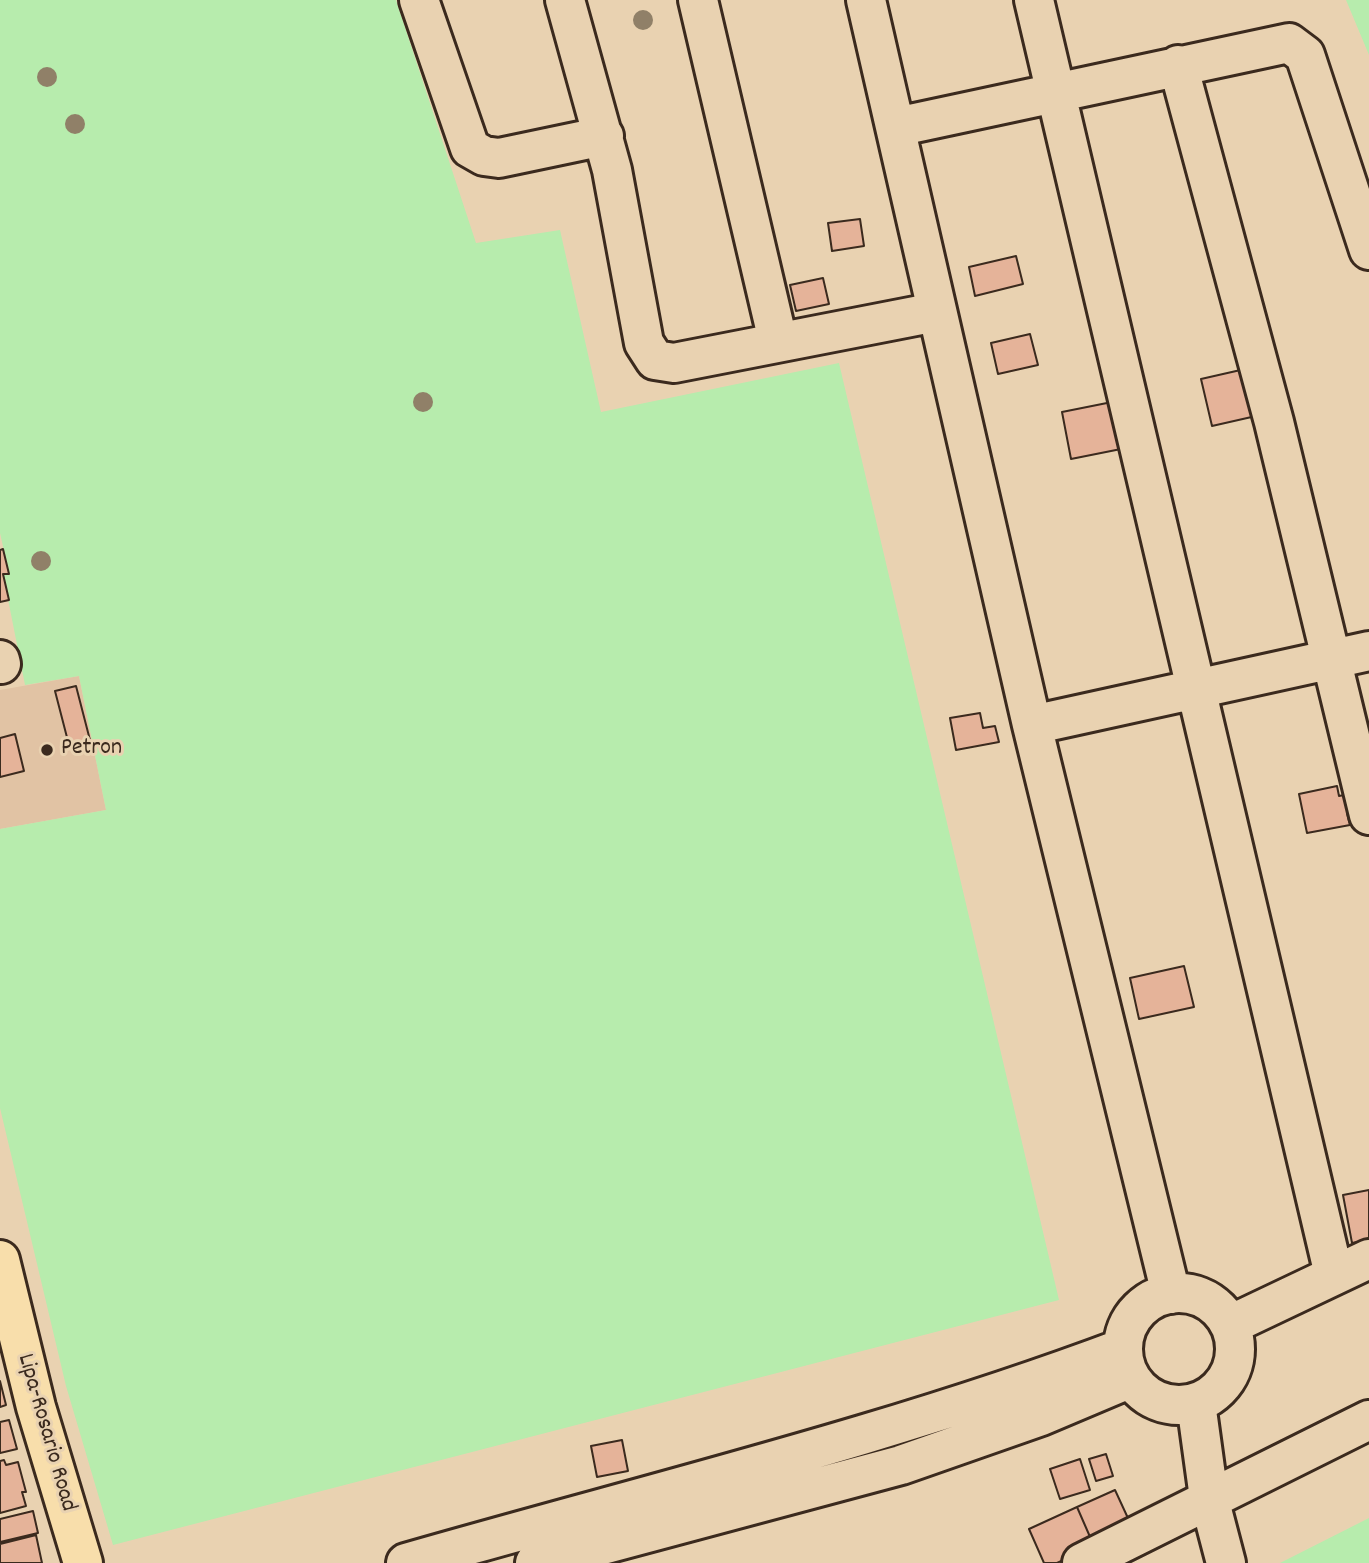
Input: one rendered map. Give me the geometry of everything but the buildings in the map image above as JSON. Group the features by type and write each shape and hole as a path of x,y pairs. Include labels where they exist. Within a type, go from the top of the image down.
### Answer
{"main road":[{"name":"Lipa-Rosario Road","path":"0,1261 36,1407 83,1563"}],"street":[{"path":"419,0 470,148 484,156 499,158 604,136"},
{"path":"565,0 604,136 648,353 655,360 674,363 936,312"},
{"path":"698,0 778,341"},
{"path":"866,0 1032,725 1171,1294"},
{"path":"1034,0 1334,1275"},
{"path":"896,127 1282,42 1302,51 1369,250"},
{"path":"1178,65 1352,655 1369,814"},
{"path":"1032,725 1352,655"},
{"path":"1230,1325 1369,1259"},
{"path":"1171,1294 1199,1297 1217,1308 1230,1325 1236,1356 1231,1372 1211,1396 1196,1403 1166,1404 1140,1389 1127,1363 1126,1332 1143,1307 1171,1294"},
{"path":"406,1563 458,1556 893,1427 1015,1388 1127,1363"},
{"path":"536,1563 901,1465 1054,1411 1127,1363"},
{"path":"1196,1403 1209,1498 1226,1563"},
{"path":"1082,1563 1369,1420"}],"shaded area":[{"name":"Petron","path":"79,676 106,810 0,829 0,690"}],"green space":[{"path":"0,0 396,0 476,243 560,230 601,412 839,363 1059,1300 113,1545 66,1386 0,1108 0,829 106,810 79,676 25,685 3,574 9,573 0,533"},
{"path":"1346,0 1369,0 1369,55"},
{"path":"1369,1518 1369,1563 1280,1563"}],"place":[{"name":"Petron","path":"47,750"}]}
